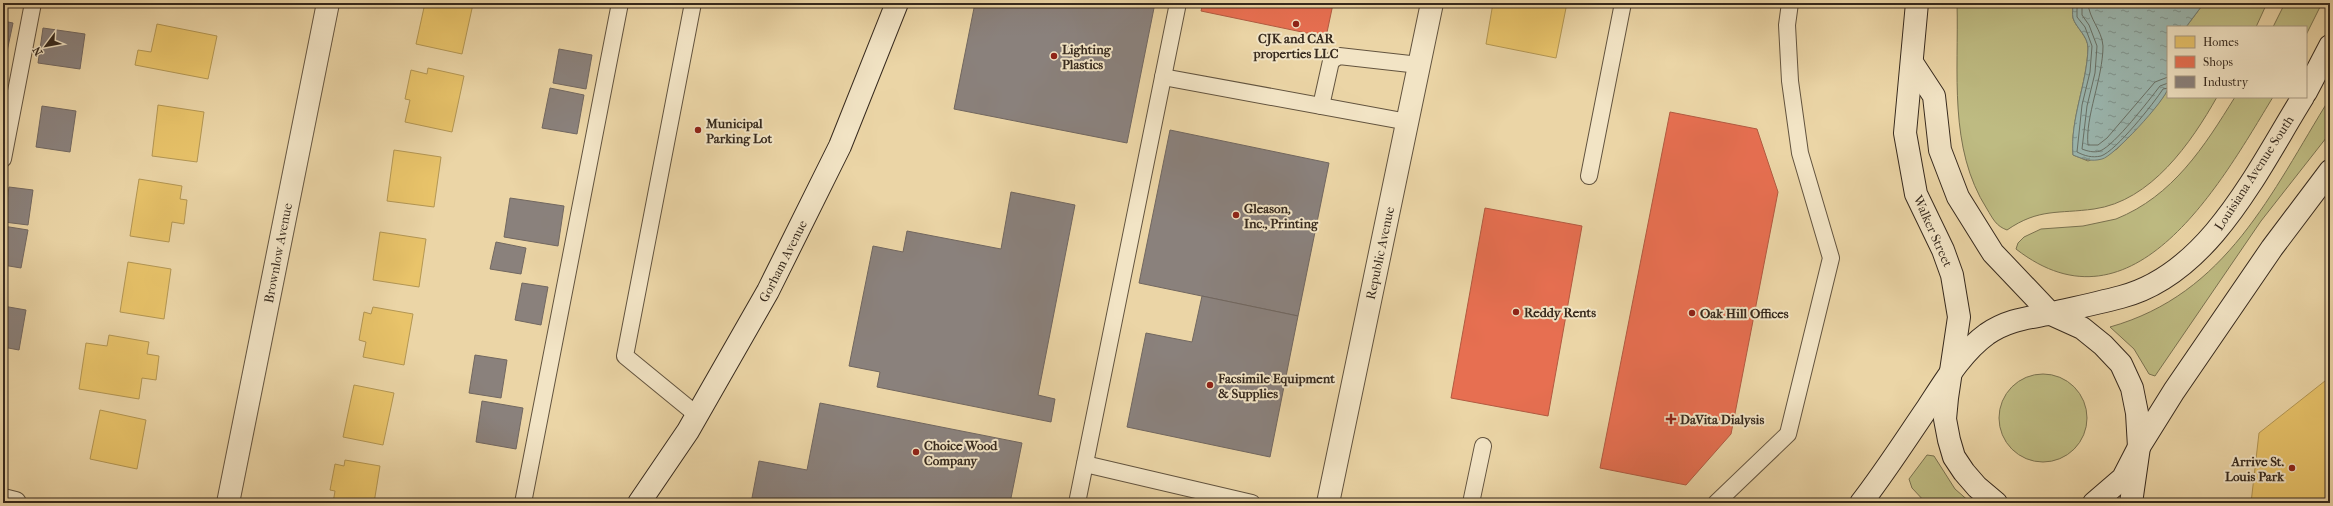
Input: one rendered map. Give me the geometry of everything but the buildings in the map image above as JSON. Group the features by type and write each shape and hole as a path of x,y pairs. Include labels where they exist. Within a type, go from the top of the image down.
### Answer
{"street":[{"name":"Brownlow Avenue","path":"228,503 328,3"},
{"name":"Gorham Avenue","path":"639,503 697,415 768,292 840,146 897,3"},
{"name":"Republic Avenue","path":"1328,503 1432,3"},
{"name":"Walker Street","path":"1917,3 1913,64 1905,133 1916,194 1943,250 1952,275 1959,317 1945,419 1948,440 1954,457 1977,487 1996,503"},
{"path":"2307,90 2330,46"},
{"path":"1913,64 1934,96 1940,150 1958,197 1993,253 2051,314 2082,328 2103,345 2121,364 2132,388 2137,413 2139,447 2131,503"},
{"name":"Louisiana Avenue South","path":"1950,374 1969,349 2004,324 2025,317 2051,314 2123,297 2172,273 2193,257 2213,236 2232,209 2302,98"},
{"path":"2094,503 2123,478 2139,447 2174,391 2272,248 2330,171"},
{"path":"1861,503 1950,374"},
{"path":"3,500 15,503"}],"lane":[{"path":"3,159 34,3"},
{"path":"523,503 620,3"},
{"path":"693,3 625,356 697,415"},
{"path":"1077,503 1178,3"},
{"path":"1590,176 1623,3"},
{"path":"1716,503 1788,434 1831,258 1800,154 1790,81 1787,25 1790,3"},
{"path":"1321,106 1331,61 1339,56 1419,65"},
{"path":"1163,77 1408,122"},
{"path":"1471,503 1484,446"},
{"path":"1085,464 1252,503"}],"shaded area":[{"path":"1957,3 2073,3 2073,18 2086,40 2088,48 2085,75 2074,128 2073,155 2088,161 2117,149 2158,104 2167,91 2167,98 2216,98 2207,115 2182,151 2151,182 2134,195 2115,204 2094,209 2039,215 2018,223 2007,230 1997,224 1987,209 1975,185 1966,161 1958,109"},
{"path":"2204,3 2267,3 2256,26 2187,26"},
{"path":"2285,3 2322,3 2307,33 2307,26 2274,26"},
{"path":"2234,98 2272,98 2228,169 2200,206 2170,239 2136,263 2099,276 2059,272 2016,249 2018,243 2024,237 2041,229 2083,226 2116,219 2136,209 2171,183 2199,152"},
{"path":"2330,98 2330,133 2261,221 2155,376 2149,374 2134,349 2110,327 2151,312 2185,291 2215,265 2242,236 2265,204"},
{"path":"2043,374 2060,377 2074,387 2084,401 2087,418 2084,435 2074,449 2060,459 2043,462 2026,459 2012,449 2002,435 1999,418 2002,401 2012,387 2026,377"},
{"path":"1927,455 1934,456 1955,489 1971,503 1926,503 1912,488 1909,479"}],"water":[{"path":"2073,3 2204,3 2187,26 2167,26 2167,90 2165,94 2149,115 2117,149 2108,156 2098,160 2087,160 2073,155 2074,128 2085,75 2088,48 2084,36 2073,18"}],"place":[{"name":"CJK and CAR properties LLC","path":"1296,24"},
{"name":"Lighting Plastics","path":"1054,56"},
{"name":"Municipal Parking Lot","path":"698,130"},
{"name":"Gleason, Inc., Printing","path":"1236,215"},
{"name":"Reddy Rents","path":"1516,312"},
{"name":"Oak Hill Offices","path":"1692,313"},
{"name":"Facsimile Equipment & Supplies","path":"1210,385"},
{"name":"DaVita Dialysis","path":"1671,419"},
{"name":"Choice Wood Company","path":"916,452"},
{"name":"Arrive St. Louis Park","path":"2292,468"}]}
